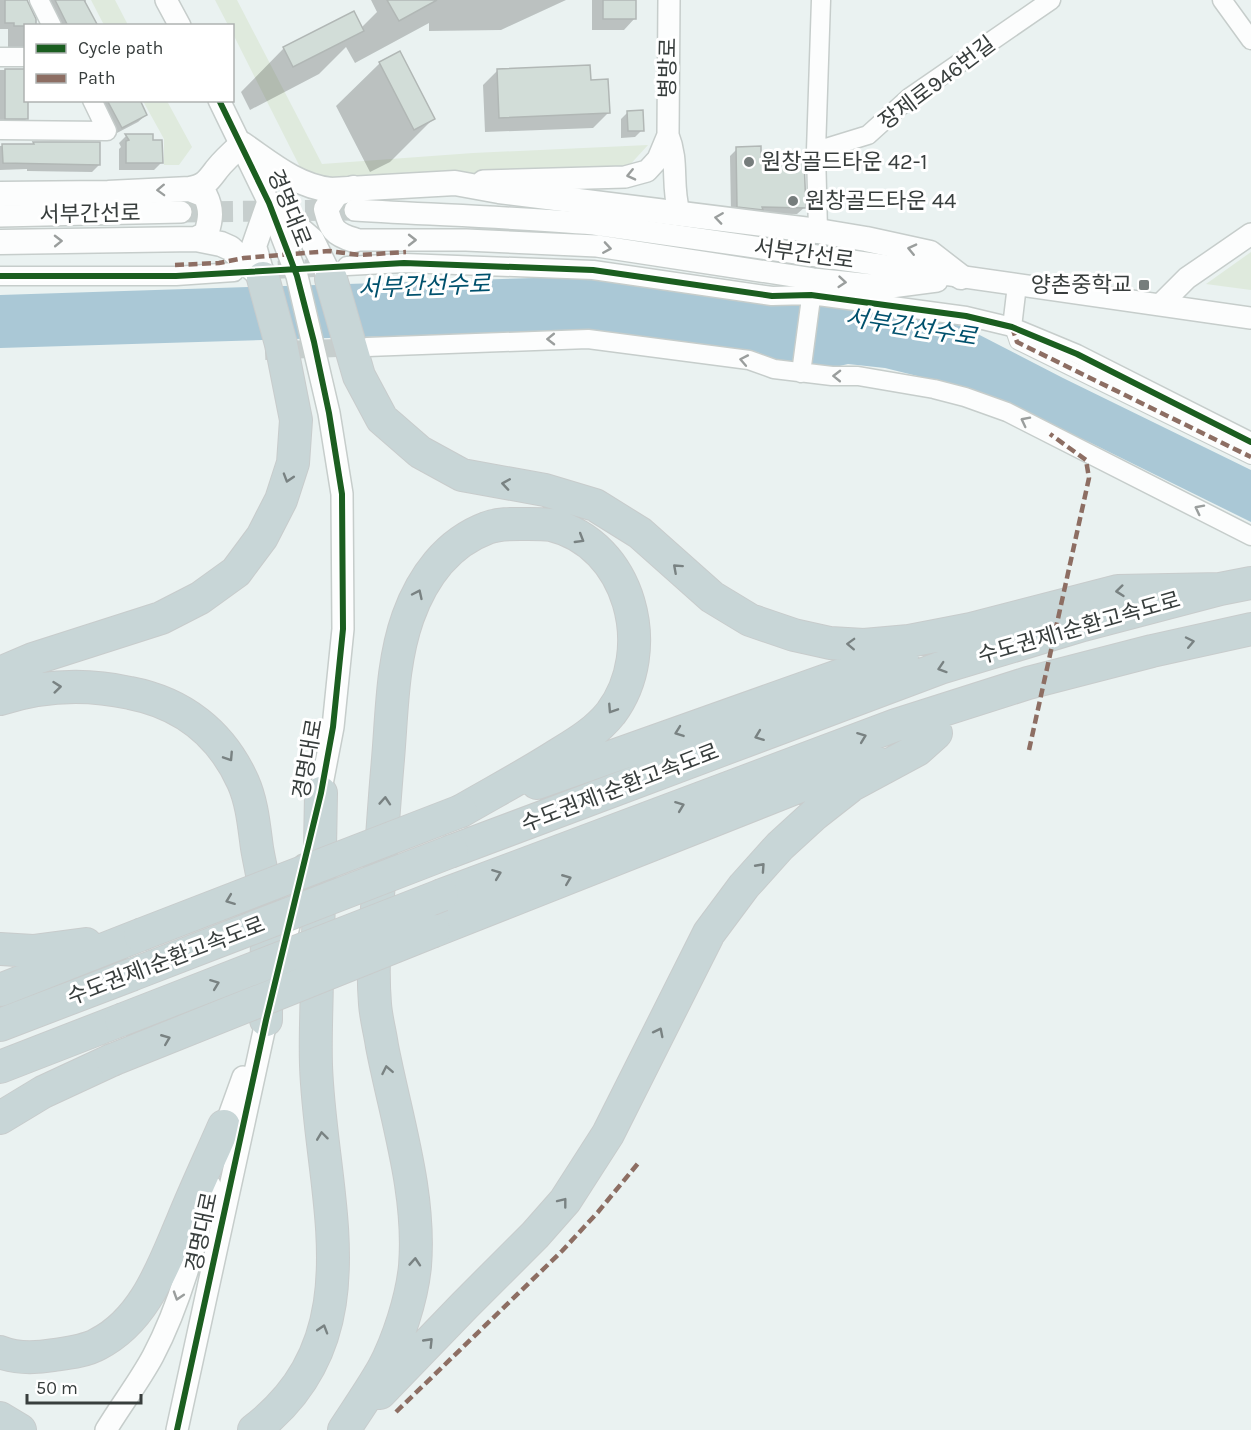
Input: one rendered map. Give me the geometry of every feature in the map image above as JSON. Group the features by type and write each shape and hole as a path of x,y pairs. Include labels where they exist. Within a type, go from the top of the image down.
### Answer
{"highway":[{"path":"339,273 357,344 359,376 382,419 420,452 462,476 545,490 595,505 640,532 712,597 750,620 794,635 830,643 864,645 909,641 972,629 1118,591 1220,589"},
{"path":"0,673 33,659 161,618 200,598 236,572 262,537 281,500 293,463 296,420 281,344 248,275"},
{"path":"344,1430 384,1368 403,1321 415,1270 415,1216 375,1006 373,963 385,791 399,649 421,587 437,562 462,542 488,527 516,524 550,525 576,536 599,551 620,580 633,611 635,643 629,676 612,711 592,734 461,811"},
{"name":"수도권제1순환고속도로","path":"0,1025 452,851 940,668 1083,625 1251,583"},
{"path":"0,990 461,811 972,629"},
{"name":"수도권제1순환고속도로","path":"0,1067 442,895 896,725 1028,683 1152,651 1251,629"},
{"path":"0,1118 43,1092 112,1060 936,733 1058,694 1152,651"},
{"path":"0,699 24,691 62,686 101,687 140,695 172,705 205,727 228,754 244,783 252,812 266,901 266,1020"},
{"path":"344,1430 535,1235 564,1201 608,1134 709,933 744,886 780,846 815,814 852,785 917,750 936,733"},
{"path":"254,1430 275,1414 300,1383 314,1358 332,1296 334,1255 329,1192 318,1112 316,1064 321,793"},
{"path":"0,949 33,951 140,935"},
{"path":"0,1352 34,1358 66,1353 98,1344 123,1325 146,1298 162,1272 224,1126"},
{"path":"0,1418 20,1430"}],"main road":[{"path":"0,194 108,193 190,189 202,186 211,179 217,169 242,144 294,180 313,188 331,190 356,199"},
{"path":"354,240 340,236 330,226 326,209 336,194 356,199 455,183 499,191 679,212 866,239 930,253 961,277"},
{"path":"190,189 205,195 210,205 211,219 206,234 196,239"},
{"path":"248,275 269,203 312,240 339,273"},
{"path":"0,242 196,239 230,248 248,275"},
{"path":"339,273 332,255 335,249 354,240"}],"street":[{"path":"39,0 51,24"},
{"path":"166,0 179,24"},
{"name":"병방로","path":"668,135 669,0"},
{"path":"818,231 816,151 821,0"},
{"name":"장제로946번길","path":"816,151 868,135 909,98 1051,0"},
{"path":"1222,0 1251,40"},
{"path":"0,57 24,57"},
{"path":"0,130 108,130 93,102"},
{"name":"경명대로","path":"177,1430 266,1020 321,793 333,726 343,629 342,494 330,413 314,342 297,276 269,203 220,102"},
{"path":"455,183 625,177 647,171 658,159 668,135"},
{"path":"668,135 675,151 675,197 679,212"},
{"name":"서부간선로","path":"356,199 437,215 491,216 594,224 1251,318"},
{"name":"서부간선로","path":"0,216 181,212"},
{"path":"1160,305 1188,278 1251,234"},
{"path":"354,240 466,240 597,246 812,293 966,316 1012,327 1077,354 1251,442"},
{"path":"339,273 404,263 593,270 772,296 891,287 961,277"},
{"path":"0,276 248,275"},
{"path":"1017,285 1012,327 1017,342 1251,457"},
{"path":"802,371 812,293"},
{"path":"357,344 588,339 749,360 774,369 832,376 858,376 934,388 1007,412 1251,536"},
{"path":"106,1430 154,1354 173,1310 197,1239 224,1126 266,1020"}],"shaded area":[{"path":"91,0 115,0 127,24 103,24"},
{"path":"215,0 237,0 322,164 473,153 648,145 626,169 357,180 321,178 302,171 234,36 234,24 227,24"},
{"path":"144,102 168,102 192,147 179,165 164,165 164,139"},
{"path":"1251,252 1251,290 1206,284"}],"water":[{"name":"서부간선수로","path":"595,278 760,300 935,317 966,328 1251,470 1251,522 1091,443 974,390 885,368 848,364 827,369 776,361 757,352 599,332 557,331 0,348 0,295"}],"building":[{"path":"5,0 27,0 36,24 14,26 14,23 5,23"},
{"path":"55,0 84,0 97,24 67,24"},
{"path":"387,0 437,0 399,21"},
{"path":"603,0 636,0 636,19 603,19"},
{"path":"354,11 364,31 293,67 283,47"},
{"path":"400,51 435,119 414,130 379,62"},
{"path":"590,65 591,80 608,79 610,113 499,118 497,69"},
{"path":"5,69 24,69 24,102 28,102 28,119 5,119"},
{"path":"108,102 141,102 147,115 122,128"},
{"path":"643,110 644,131 628,131 627,111"},
{"path":"125,134 153,134 153,140 162,140 163,163 126,163 126,141 129,140"},
{"path":"33,142 100,142 100,165 3,163 2,144 34,144"},
{"path":"761,146 761,158 804,160 806,208 762,207 763,210 737,207 736,147"}],"tunnel":[{"path":"181,212 355,210"},
{"path":"251,271 335,267"},
{"path":"265,351 359,347"}],"marked path":[{"path":"175,265 219,263 244,258 329,251 360,255 406,252"},
{"path":"1012,327 1017,342 1251,457"},
{"path":"1029,750 1089,478 1086,460 1050,434"},
{"path":"396,1412 562,1251 640,1161"}],"cycle path":[{"path":"177,1430 266,1020 321,793 333,727 343,629 342,494 329,413 314,342 297,276 269,203 220,102"},
{"path":"0,276 176,276 404,263 593,270 772,296 811,295 966,316 1012,327 1077,354 1251,442"}],"place":[{"name":"원창골드타운 42-1","path":"749,162"},
{"name":"원창골드타운 44","path":"793,201"},
{"name":"양촌중학교","path":"1144,285"}]}
